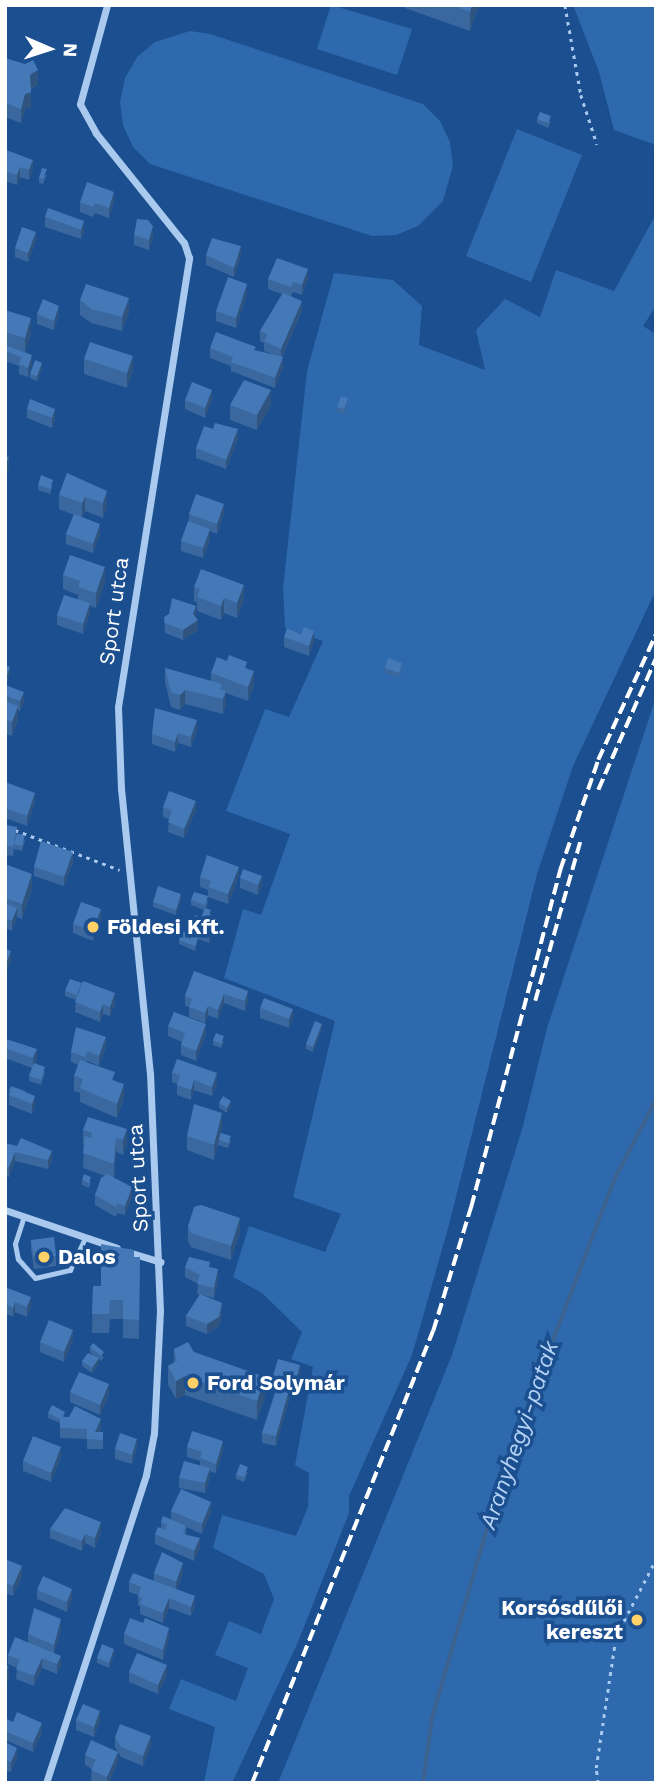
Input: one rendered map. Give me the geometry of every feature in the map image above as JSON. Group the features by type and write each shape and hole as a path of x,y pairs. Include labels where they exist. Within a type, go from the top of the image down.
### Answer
{"street":[{"name":"Sport utca","path":"46,1783 146,1475 154,1433 160,1262 150,1074 130,871 118,707 189,258 184,243 96,133 80,104 107,5"},
{"name":"Sport utca","path":"5,1210 160,1262"}],"lane":[{"path":"24,1216 15,1244 18,1259 35,1278 70,1270 85,1238"}],"path":[{"path":"565,5 581,95 597,144"},
{"path":"5,827 130,871"},
{"path":"598,1783 596,1768 616,1636 656,1559"}],"shaded area":[{"path":"331,5 412,29 397,75 317,49"},
{"path":"573,5 656,5 656,145 614,130 599,72"},
{"path":"190,31 210,34 423,104 440,121 450,142 453,166 443,201 418,226 396,235 372,236 150,164 133,147 123,125 120,102 125,78 137,57 155,42"},
{"path":"517,129 582,155 531,282 466,256"},
{"path":"656,214 656,306 643,326 656,334 656,590 573,766 537,874 449,1225 412,1355 349,1496 349,1513 298,1642 232,1783 204,1783 215,1727 169,1709 181,1679 236,1701 248,1668 215,1655 229,1621 261,1634 274,1599 264,1574 213,1548 222,1515 296,1536 308,1507 309,1473 295,1465 313,1367 291,1359 302,1332 262,1293 233,1277 249,1226 325,1252 341,1214 293,1197 335,1021 224,978 243,909 261,915 290,834 226,811 265,709 289,717 323,641 285,628 283,588 307,371 334,273 393,280 422,306 419,345 485,370 476,330 505,299 540,317 556,270 614,291"},
{"path":"656,697 656,1783 278,1783 452,1355 523,1126 547,1028"}],"building":[{"path":"452,5 472,5 470,12"},
{"path":"5,58 25,64 33,60 38,70 30,75 31,92 25,94 21,109 5,103"},
{"path":"540,112 551,116 548,123 537,119"},
{"path":"6,150 33,160 29,170 20,167 17,175 5,171"},
{"path":"42,168 47,169 43,179 39,178"},
{"path":"87,182 114,192 109,208 95,203 93,207 80,202"},
{"path":"48,208 84,221 81,230 45,217"},
{"path":"137,219 148,220 153,226 149,240 134,235"},
{"path":"22,227 36,232 28,253 15,248"},
{"path":"212,238 241,246 234,268 206,255"},
{"path":"277,258 308,269 302,285 293,282 291,287 268,279"},
{"path":"228,277 247,284 236,318 216,311"},
{"path":"86,284 129,298 122,317 91,309 80,300"},
{"path":"283,293 302,301 281,349 264,341 268,334 260,331"},
{"path":"43,299 59,306 54,321 37,314"},
{"path":"5,310 31,318 25,338 5,332"},
{"path":"216,332 256,347 254,350 283,357 275,378 231,362 233,357 210,348"},
{"path":"90,342 133,356 127,373 84,359"},
{"path":"5,345 32,355 28,368 19,364 21,357 5,351"},
{"path":"35,360 42,363 37,376 30,374"},
{"path":"244,380 271,390 257,415 230,405"},
{"path":"192,382 212,390 205,408 185,400"},
{"path":"341,396 348,398 344,409 337,407"},
{"path":"30,399 55,409 52,418 27,409"},
{"path":"215,423 238,429 226,460 196,448 204,426 213,429"},
{"path":"67,473 107,491 103,503 85,497 82,503 59,495"},
{"path":"41,475 53,480 50,489 38,485"},
{"path":"196,494 224,504 217,524 189,514"},
{"path":"74,514 100,524 93,544 66,534"},
{"path":"188,521 210,529 203,548 181,541"},
{"path":"70,555 105,567 96,593 78,587 80,581 63,575"},
{"path":"201,569 244,585 237,603 224,598 221,606 197,597 200,589 194,587"},
{"path":"64,595 90,603 83,624 57,615"},
{"path":"172,598 196,606 193,614 198,620 183,630 165,623 164,617 169,614"},
{"path":"304,627 314,631 309,646 284,637 287,628 301,634"},
{"path":"229,655 247,662 245,668 254,671 248,687 211,673 217,657 227,661"},
{"path":"388,658 402,663 399,673 385,668"},
{"path":"5,665 10,667 5,681"},
{"path":"165,668 222,684 220,689 226,691 223,699 185,690 180,695 171,692"},
{"path":"5,685 24,692 20,701 5,695"},
{"path":"5,701 18,706 12,722 5,720"},
{"path":"155,708 197,720 191,737 178,733 175,742 152,734"},
{"path":"5,782 35,793 27,816 5,808"},
{"path":"169,791 196,801 184,829 168,822 172,811 163,807"},
{"path":"6,825 17,827 13,847 5,845"},
{"path":"17,834 25,835 22,846 14,844"},
{"path":"41,841 73,852 64,877 34,867"},
{"path":"207,855 239,867 228,894 208,887 211,881 200,877"},
{"path":"5,864 32,874 22,904 5,898"},
{"path":"243,869 262,876 258,885 240,878"},
{"path":"158,886 181,894 176,910 153,902"},
{"path":"194,892 208,896 205,905 191,900"},
{"path":"81,902 101,909 93,931 73,924"},
{"path":"5,903 17,908 12,921 5,918"},
{"path":"205,908 211,910 207,920 215,923 209,938 189,930 195,915 201,918"},
{"path":"182,931 198,937 195,946 179,940"},
{"path":"5,949 11,951 5,967"},
{"path":"194,971 248,991 245,1001 224,994 218,1010 208,1006 205,1013 189,1007 192,999 185,996"},
{"path":"70,979 82,983 77,995 65,991"},
{"path":"83,981 115,993 110,1007 103,1004 100,1012 75,1002"},
{"path":"264,998 293,1009 289,1019 260,1008"},
{"path":"174,1012 206,1024 196,1051 181,1045 185,1033 168,1026"},
{"path":"315,1021 322,1024 313,1047 306,1044"},
{"path":"76,1027 106,1037 99,1056 87,1051 85,1057 71,1052"},
{"path":"216,1033 224,1036 221,1044 213,1040"},
{"path":"6,1039 37,1049 33,1058 5,1048"},
{"path":"177,1059 217,1073 212,1087 194,1080 191,1090 177,1085 180,1075 172,1073"},
{"path":"80,1060 115,1072 112,1080 124,1084 117,1104 80,1088 83,1079 74,1076"},
{"path":"34,1063 45,1067 41,1080 29,1076"},
{"path":"13,1087 35,1096 32,1104 9,1095"},
{"path":"223,1096 231,1101 227,1108 219,1103"},
{"path":"194,1104 222,1113 214,1145 187,1136"},
{"path":"88,1117 127,1129 123,1140 116,1138 114,1164 83,1153 85,1136 91,1138 92,1133 83,1130"},
{"path":"221,1133 231,1136 228,1143 219,1140"},
{"path":"21,1138 52,1151 48,1160 15,1152 9,1167 5,1166 5,1143 17,1146"},
{"path":"84,1174 91,1177 89,1183 82,1180"},
{"path":"107,1174 132,1187 125,1206 117,1203 116,1207 95,1195 101,1178"},
{"path":"201,1205 240,1218 231,1246 191,1233 188,1226 194,1207"},
{"path":"54,1237 56,1256 34,1259 31,1240"},
{"path":"101,1244 134,1250 134,1257 140,1257 139,1320 123,1319 123,1300 110,1300 109,1314 92,1314 93,1286 101,1286"},
{"path":"189,1257 210,1262 209,1267 218,1269 214,1288 197,1284 200,1275 185,1267"},
{"path":"5,1287 31,1297 27,1307 15,1302 13,1308 5,1303"},
{"path":"200,1294 222,1303 219,1317 207,1324 186,1316"},
{"path":"49,1320 73,1330 64,1352 40,1342"},
{"path":"188,1342 194,1352 265,1377 257,1401 185,1376 176,1381 168,1366 177,1361 174,1349"},
{"path":"93,1343 104,1352 101,1356 90,1347"},
{"path":"88,1353 99,1358 92,1368 82,1361"},
{"path":"278,1359 300,1365 295,1384 291,1383 276,1436 262,1433 279,1381 272,1379"},
{"path":"79,1372 109,1384 100,1405 70,1392"},
{"path":"52,1405 65,1412 63,1417 60,1419 48,1413"},
{"path":"75,1406 101,1419 95,1432 103,1432 103,1440 87,1439 87,1429 60,1428 60,1417 69,1417"},
{"path":"192,1431 223,1441 216,1464 200,1458 202,1452 187,1447"},
{"path":"120,1433 137,1439 132,1455 115,1449"},
{"path":"33,1436 61,1447 51,1473 23,1461"},
{"path":"184,1461 210,1468 205,1483 179,1478"},
{"path":"240,1464 248,1467 244,1477 236,1475"},
{"path":"181,1489 211,1502 202,1524 171,1511"},
{"path":"65,1508 101,1522 95,1538 85,1534 82,1541 50,1529"},
{"path":"163,1516 186,1526 183,1534 200,1538 194,1551 155,1534 158,1527 165,1530 167,1525 161,1522"},
{"path":"162,1552 183,1563 176,1582 154,1573"},
{"path":"5,1559 22,1566 13,1586 5,1583"},
{"path":"133,1573 195,1596 191,1607 169,1598 163,1613 140,1604 142,1598 138,1596 141,1587 129,1582"},
{"path":"43,1576 72,1589 67,1602 37,1590"},
{"path":"34,1608 61,1619 54,1645 28,1634"},
{"path":"130,1618 143,1623 145,1618 169,1628 163,1650 124,1634"},
{"path":"15,1637 61,1656 57,1664 42,1658 34,1676 16,1669 20,1660 8,1655"},
{"path":"102,1644 114,1649 109,1663 97,1658"},
{"path":"137,1653 167,1665 158,1685 129,1672"},
{"path":"83,1704 100,1711 94,1727 76,1720"},
{"path":"17,1712 42,1723 33,1743 5,1731 7,1719 13,1722"},
{"path":"120,1724 151,1736 143,1756 121,1747 115,1737"},
{"path":"91,1740 118,1752 107,1777 91,1770 96,1760 85,1755"},
{"path":"5,1742 17,1748 11,1762 5,1760"}],"waterway":[{"name":"Aranyhegyi-patak","path":"423,1783 432,1718 505,1466 615,1178 656,1100"}],"railway":[{"path":"252,1783 433,1331 471,1207 560,870 598,760 656,634"},
{"path":"598,790 656,658"},
{"path":"535,1001 580,842"}],"place":[{"name":"Földesi Kft.","path":"93,927"},
{"name":"Dalos","path":"44,1257"},
{"name":"Ford Solymár","path":"193,1383"},
{"name":"Korsósdűlői kereszt","path":"637,1620"}]}
